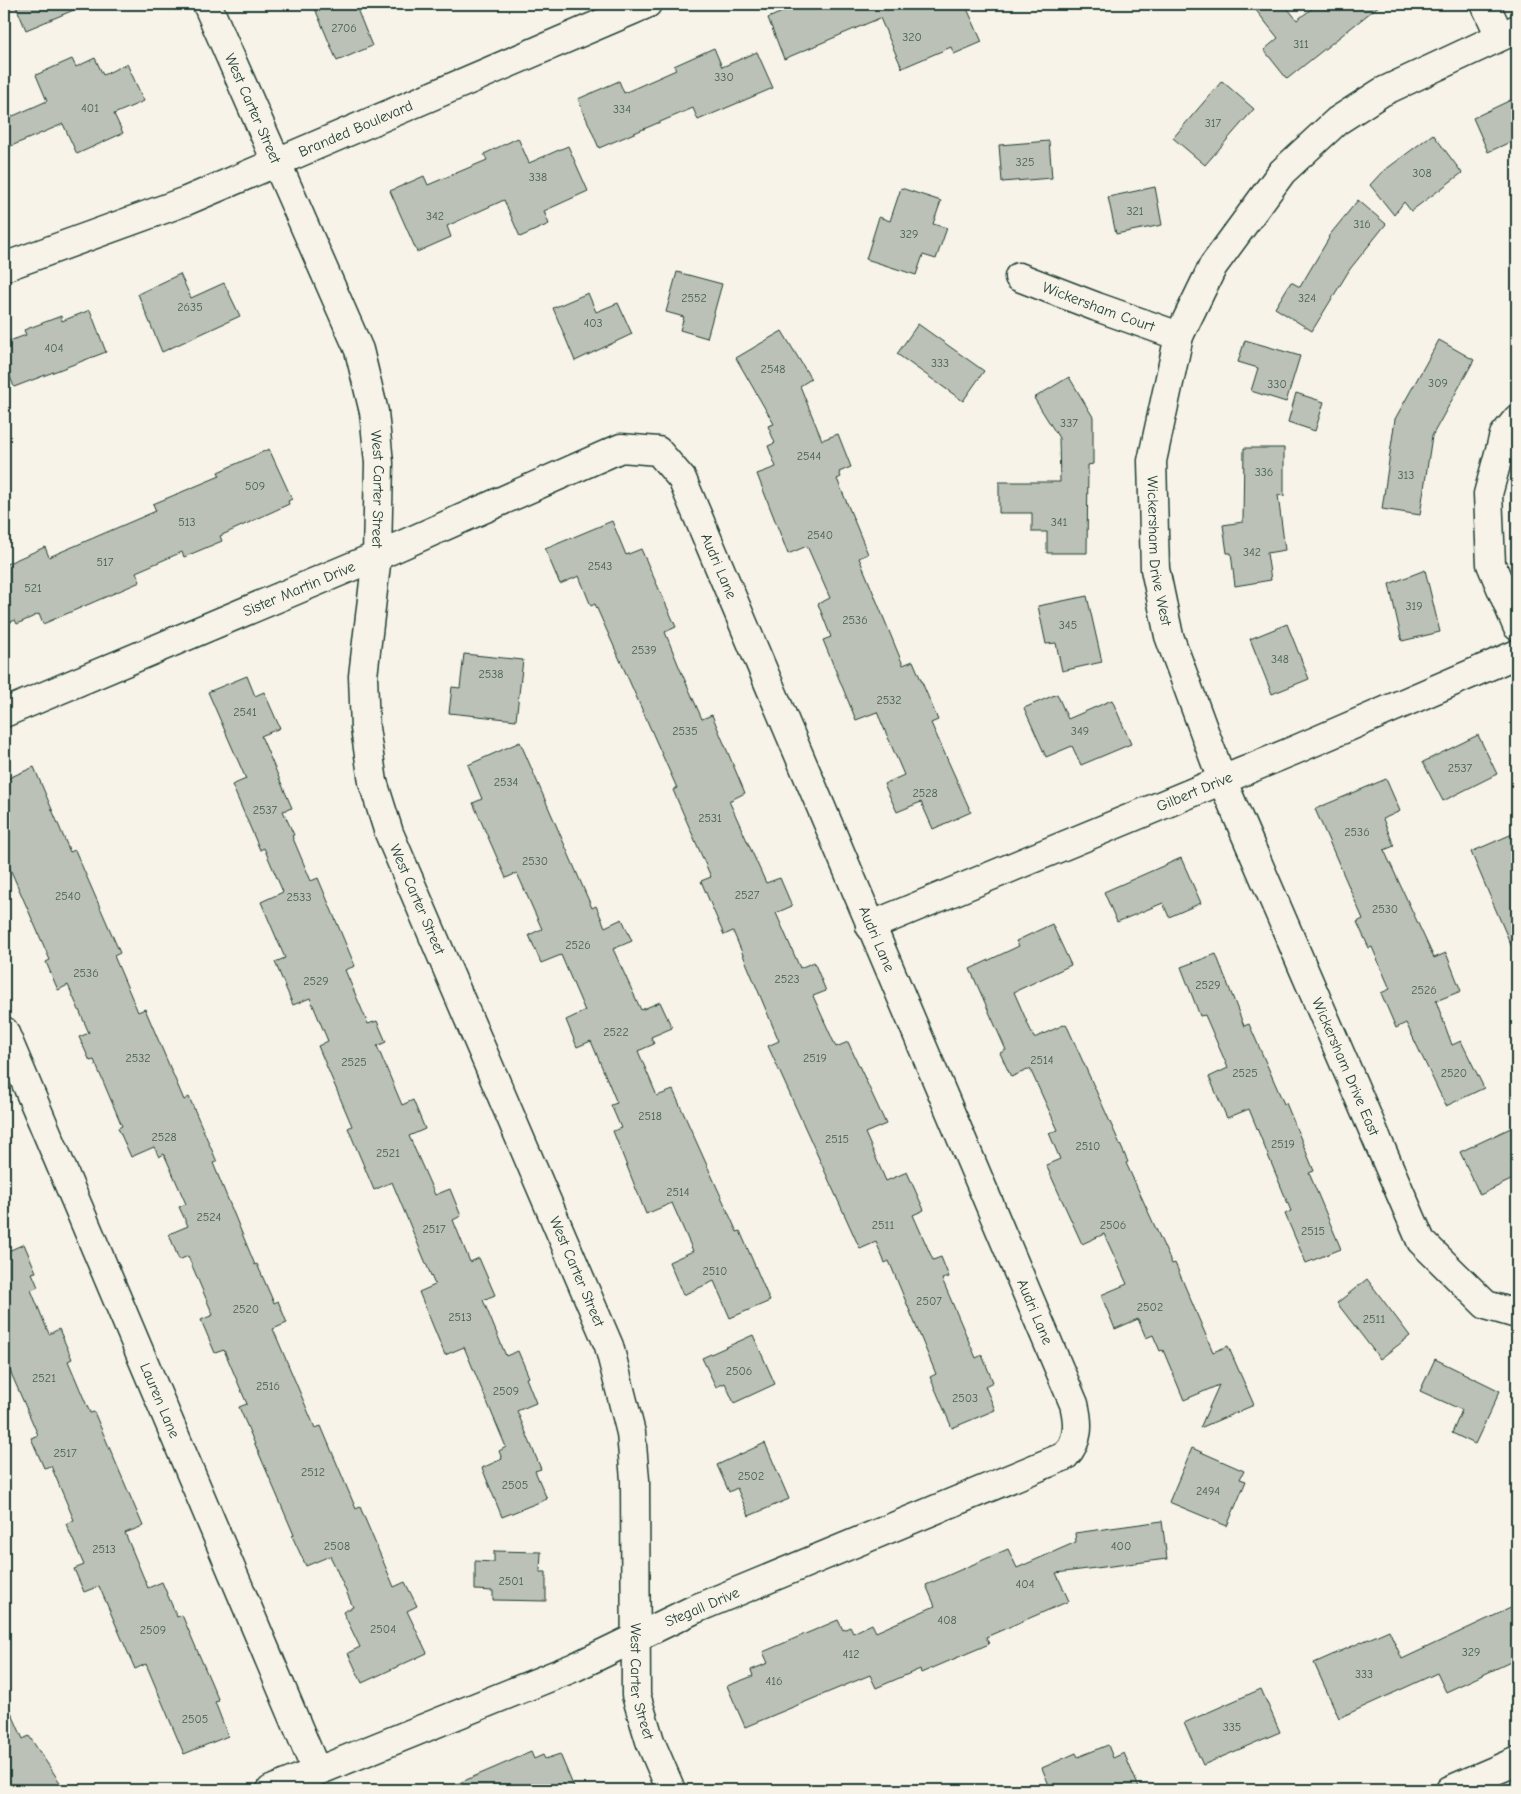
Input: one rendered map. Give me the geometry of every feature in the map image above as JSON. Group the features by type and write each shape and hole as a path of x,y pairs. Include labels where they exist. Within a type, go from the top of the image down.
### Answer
{"street":[{"name":"West Carter Street","path":"207,4 359,350 374,412 379,463 377,556 363,676 366,728 373,782 389,833 609,1346 632,1442 635,1480 636,1695 650,1742 671,1790"},
{"name":"Branded Boulevard","path":"4,267 186,201 647,4"},
{"path":"1486,4 1509,32"},
{"name":"Wickersham Drive West","path":"1222,780 1169,636 1155,569 1152,461 1179,336 1213,266 1282,172 1337,121 1382,92 1509,32"},
{"name":"Wickersham Court","path":"1019,277 1179,336"},
{"path":"1517,419 1504,435 1488,494 1492,564 1517,626"},
{"name":"Sister Martin Drive","path":"4,713 377,556 621,448 649,449"},
{"name":"Audri Lane","path":"649,449 658,451 682,478 870,926 1074,1404 1078,1421 1074,1444"},
{"name":"Gilbert Drive","path":"870,926 1222,780 1517,654"},
{"name":"Wickersham Drive East","path":"1222,780 1421,1241 1486,1305 1517,1314"},
{"name":"Lauren Lane","path":"4,1031 316,1770"},
{"name":"Stegall Drive","path":"270,1790 575,1667 695,1609 1065,1456 1074,1444"},
{"path":"1450,1790 1517,1762"}],"building":[{"path":"15,4 88,4 26,30"},
{"path":"313,4 355,4 372,46 337,61"},
{"path":"801,4 965,4 982,42 954,54 951,47 902,68 880,18 784,59 768,18"},
{"path":"1251,4 1284,4 1297,20 1318,4 1381,4 1287,79 1264,50 1278,38"},
{"path":"714,48 722,67 757,52 773,88 698,120 693,108 599,148 578,99 619,81 624,93 676,70 674,66"},
{"path":"95,58 103,75 127,64 144,101 114,114 123,133 77,154 63,124 4,149 4,120 47,101 36,75 72,59 76,67"},
{"path":"1222,81 1254,109 1205,165 1173,138"},
{"path":"1517,97 1517,139 1488,152 1473,118"},
{"path":"1433,134 1462,173 1411,211 1404,202 1394,215 1370,185 1381,173"},
{"path":"518,138 529,163 568,146 588,191 544,211 549,224 520,237 504,200 447,226 451,237 417,252 390,191 424,176 428,185 487,160 484,154"},
{"path":"1049,141 1052,178 1002,182 999,145"},
{"path":"1155,187 1162,225 1116,234 1108,197"},
{"path":"901,188 941,201 933,224 947,228 936,259 923,255 916,275 866,259 879,217 890,221"},
{"path":"1358,200 1386,224 1350,269 1312,331 1275,308 1291,282 1300,287 1328,237"},
{"path":"677,272 722,284 707,338 680,330 684,317 666,312"},
{"path":"180,274 191,298 224,283 240,316 162,352 138,294"},
{"path":"588,293 596,312 618,303 632,334 575,361 553,308"},
{"path":"90,310 106,352 14,387 4,361 4,343 26,335 24,330 61,316 62,321"},
{"path":"918,324 984,371 963,401 897,354"},
{"path":"782,331 811,379 800,386 822,440 838,434 851,467 839,472 841,477 837,479 868,554 859,558 903,665 913,661 938,720 931,723 971,812 933,829 921,802 897,812 884,784 904,775 877,712 856,720 823,640 831,637 818,604 830,598 807,546 788,554 757,474 776,467 768,446 775,443 768,426 774,424 736,358"},
{"path":"1245,340 1300,356 1286,402 1251,391 1258,368 1238,362"},
{"path":"1439,340 1474,360 1432,436 1420,515 1382,509 1395,419"},
{"path":"1069,377 1093,417 1093,464 1088,465 1087,553 1047,553 1047,532 1032,532 1032,513 999,513 999,482 1060,482 1059,438 1034,398"},
{"path":"1296,393 1324,402 1315,431 1288,422"},
{"path":"1244,448 1284,448 1284,496 1278,495 1285,550 1267,553 1271,580 1235,586 1231,553 1227,553 1223,525 1243,522"},
{"path":"269,449 292,499 288,501 289,504 220,536 222,541 184,557 182,552 136,572 140,582 43,624 39,614 17,624 15,620 4,625 4,565 45,547 49,557 156,511 153,504 220,476 218,472"},
{"path":"612,521 626,555 641,549 676,627 665,632 680,669 702,719 712,715 745,793 729,801 766,883 780,878 792,906 776,913 800,968 814,962 826,991 813,996 836,1047 848,1042 886,1124 865,1133 886,1181 907,1172 924,1210 913,1215 933,1260 941,1257 949,1277 942,1279 976,1358 982,1355 993,1382 985,1386 995,1410 952,1428 930,1377 936,1374 889,1261 885,1263 876,1242 860,1249 768,1046 779,1041 733,931 724,935 701,881 711,877 673,790 677,788 595,604 591,606 579,576 560,584 545,549"},
{"path":"1425,570 1440,632 1402,641 1389,584"},
{"path":"1087,596 1102,662 1062,671 1056,643 1046,644 1038,606"},
{"path":"1287,624 1309,679 1272,694 1250,639"},
{"path":"464,654 523,660 516,720 449,713 452,687 460,688"},
{"path":"247,676 255,696 264,692 280,728 261,736 292,808 283,811 294,835 292,836 311,881 318,878 355,966 345,970 368,1024 377,1021 386,1042 377,1046 402,1105 413,1100 425,1129 409,1136 435,1195 450,1189 461,1216 453,1220 470,1262 479,1258 495,1295 483,1300 506,1356 518,1351 529,1377 526,1378 536,1403 517,1411 541,1469 535,1471 547,1499 502,1517 482,1468 502,1459 499,1451 506,1447 464,1347 445,1355 419,1292 435,1285 392,1182 374,1190 348,1128 352,1126 318,1046 328,1041 310,998 293,1005 275,962 285,958 261,902 283,892 264,848 260,850 232,785 246,779 208,692"},
{"path":"1057,694 1068,719 1112,700 1131,744 1081,765 1072,746 1046,757 1024,708"},
{"path":"1478,735 1497,774 1443,801 1423,762"},
{"path":"520,742 592,908 596,906 605,927 622,919 632,941 613,949 641,1010 660,1002 672,1028 651,1037 654,1044 638,1051 657,1096 673,1090 737,1232 740,1231 770,1301 730,1318 714,1281 683,1295 669,1262 693,1251 672,1203 646,1214 613,1131 621,1128 611,1105 617,1103 591,1041 577,1047 566,1020 585,1011 561,955 541,963 529,935 542,929 517,873 506,878 473,803 482,799 468,765"},
{"path":"34,767 70,852 75,850 120,953 114,956 138,1012 145,1009 184,1100 189,1097 217,1162 213,1163 255,1265 257,1264 274,1303 278,1301 287,1323 273,1329 315,1428 321,1426 356,1509 360,1507 394,1587 405,1582 417,1606 407,1611 427,1653 362,1683 348,1653 360,1647 343,1612 353,1607 330,1556 306,1566 239,1407 247,1404 224,1350 215,1353 201,1320 213,1315 188,1256 179,1260 169,1234 188,1226 179,1207 186,1204 164,1154 159,1157 154,1147 131,1157 118,1128 122,1126 94,1060 90,1061 79,1037 89,1033 68,985 58,990 46,962 50,960 4,855 4,780"},
{"path":"1386,779 1400,811 1383,819 1394,846 1384,850 1434,958 1446,953 1461,991 1436,1001 1452,1045 1461,1041 1484,1088 1446,1106 1406,1023 1396,1028 1381,993 1390,989 1372,947 1369,948 1357,922 1363,919 1315,809"},
{"path":"1517,832 1517,959 1471,852"},
{"path":"1181,858 1201,903 1169,917 1163,903 1117,922 1104,892"},
{"path":"1052,924 1071,965 1014,992 1034,1038 1066,1024 1128,1162 1126,1163 1172,1264 1175,1263 1213,1352 1228,1346 1254,1405 1200,1428 1219,1385 1184,1400 1163,1350 1160,1351 1153,1335 1146,1338 1138,1319 1115,1329 1101,1295 1127,1284 1104,1234 1082,1244 1046,1165 1060,1159 1049,1133 1058,1130 1030,1069 1011,1077 1000,1053 1006,1050 970,969 1019,946 1016,941"},
{"path":"1216,954 1244,1026 1249,1024 1284,1104 1286,1103 1314,1171 1309,1173 1341,1249 1306,1263 1285,1214 1291,1211 1249,1109 1227,1118 1209,1077 1228,1068 1205,1015 1200,1016 1181,967"},
{"path":"1517,1125 1517,1177 1480,1195 1460,1152"},
{"path":"24,1244 36,1272 32,1273 38,1287 31,1290 49,1334 59,1329 72,1359 68,1361 90,1413 94,1412 143,1526 125,1533 148,1588 162,1582 177,1617 182,1615 219,1701 215,1702 228,1736 184,1754 146,1664 135,1669 99,1586 84,1592 74,1569 84,1565 66,1524 74,1520 51,1466 44,1468 31,1438 38,1435 4,1357 4,1253"},
{"path":"1367,1279 1410,1336 1380,1359 1337,1303"},
{"path":"753,1335 775,1384 734,1403 725,1383 716,1387 702,1358"},
{"path":"1435,1359 1500,1391 1475,1444 1452,1433 1462,1410 1420,1391"},
{"path":"765,1443 789,1499 749,1516 737,1488 729,1492 717,1465"},
{"path":"1192,1448 1244,1471 1240,1479 1246,1481 1227,1526 1169,1502"},
{"path":"1162,1521 1167,1559 1056,1573 1069,1601 986,1637 989,1644 921,1673 920,1669 876,1688 870,1675 745,1727 727,1686 753,1676 751,1670 768,1663 763,1652 838,1620 843,1630 850,1627 853,1633 872,1624 876,1632 935,1606 926,1585 1008,1549 1017,1568 1076,1542 1075,1533"},
{"path":"494,1551 541,1552 540,1572 546,1572 546,1601 493,1600 493,1591 475,1590 475,1561 494,1562"},
{"path":"1517,1605 1517,1659 1446,1692 1437,1673 1339,1718 1314,1663 1389,1630 1402,1659"},
{"path":"1261,1689 1280,1732 1203,1765 1184,1723"},
{"path":"4,1696 23,1739 29,1736 65,1790 4,1790"},
{"path":"1108,1745 1113,1758 1124,1753 1140,1790 1051,1790 1042,1768 1076,1753 1078,1757"},
{"path":"531,1752 534,1759 543,1755 545,1759 560,1754 575,1790 443,1790"}]}
